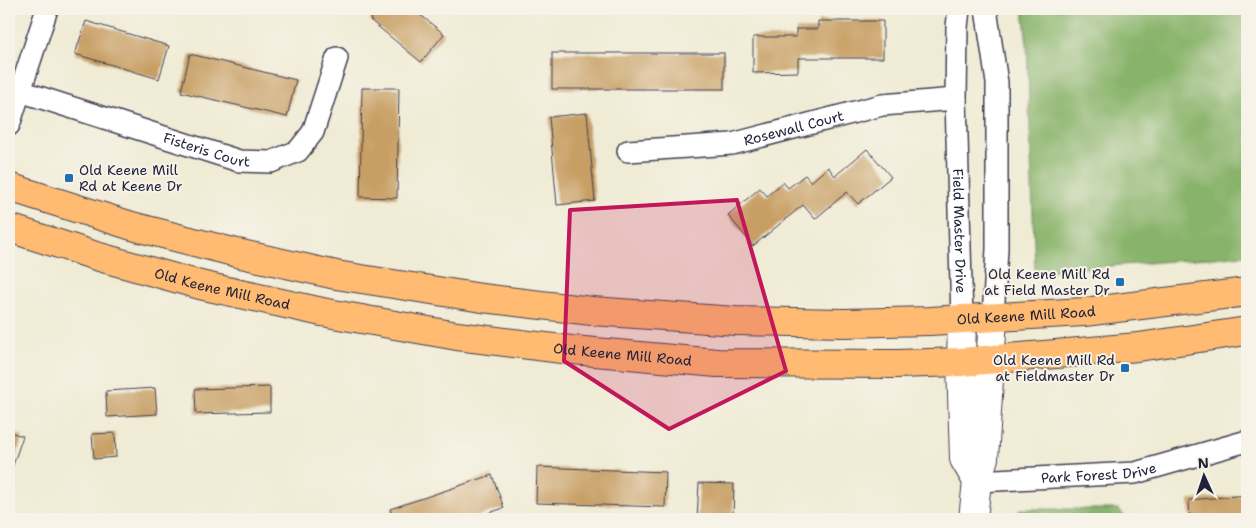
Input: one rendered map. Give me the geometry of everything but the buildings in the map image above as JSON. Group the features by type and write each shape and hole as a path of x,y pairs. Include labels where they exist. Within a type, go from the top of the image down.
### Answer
{"main road":[{"name":"Old Keene Mill Road","path":"9,187 132,226 336,276 482,298 592,311 736,321 844,323 962,320 1084,312 1247,292"},
{"name":"Old Keene Mill Road","path":"9,228 96,256 200,285 322,312 457,336 562,349 716,364 961,362 1138,347 1247,331"}],"street":[{"path":"9,125 47,9"},
{"name":"Field Master Drive","path":"959,9 956,100 964,459 976,481"},
{"path":"973,519 976,481 984,458 997,249 997,83 986,9"},
{"name":"Fisteris Court","path":"20,91 238,161 271,162 298,151 313,132 337,58"},
{"name":"Rosewall Court","path":"628,151 732,144 882,105 956,100"},
{"name":"Park Forest Drive","path":"976,481 1135,473 1247,441"}],"highlighted area":[{"path":"737,200 786,371 669,429 564,361 570,210"}],"green space":[{"path":"1023,9 1247,9 1247,255 1035,272 1027,44"},
{"path":"1019,509 1118,509 1127,519 1017,519"}],"place":[{"name":"Old Keene Mill Rd at Keene Dr","path":"69,178"},
{"name":"Old Keene Mill Rd at Field Master Dr","path":"1120,282"},
{"name":"Old Keene Mill Rd at Fieldmaster Dr","path":"1125,368"}]}
